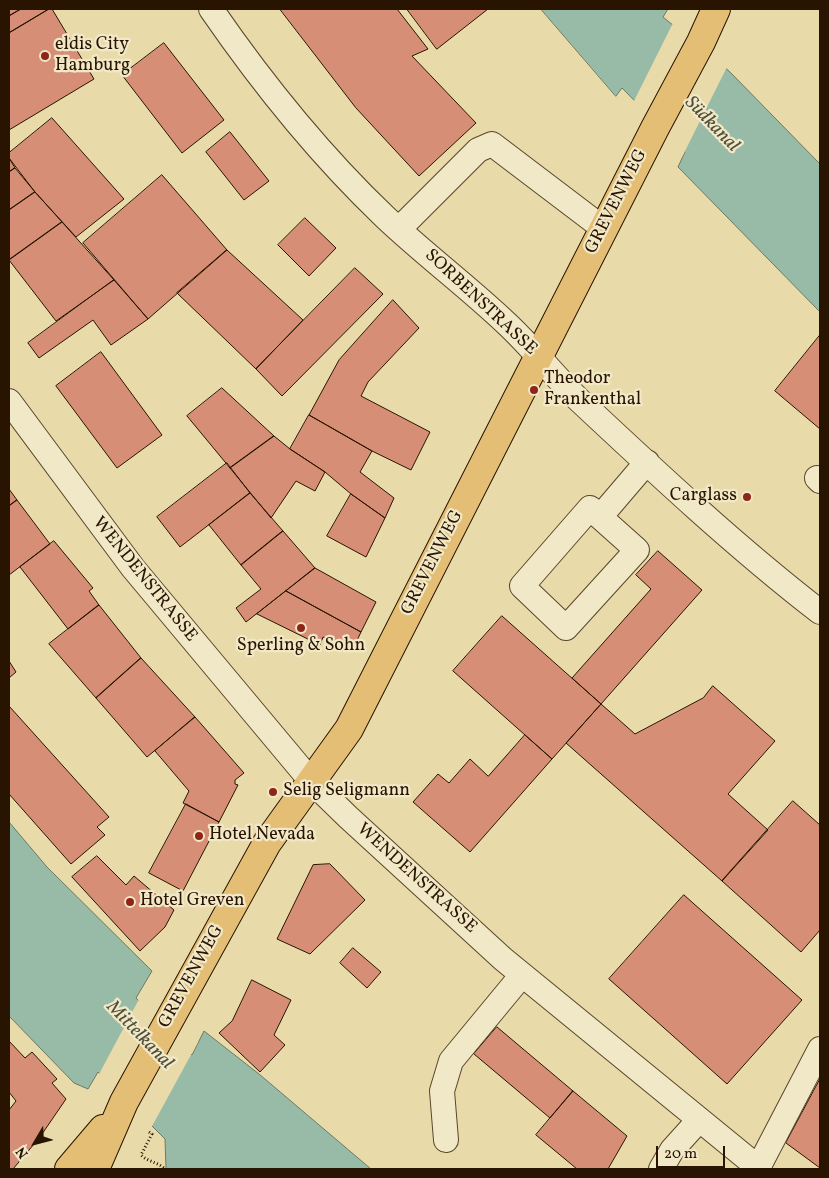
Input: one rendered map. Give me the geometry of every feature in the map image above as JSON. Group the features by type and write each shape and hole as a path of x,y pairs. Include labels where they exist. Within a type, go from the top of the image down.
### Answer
{"main road":[{"name":"GREVENWEG","path":"95,1169 124,1102 270,836 349,729 655,128 701,42 716,9"},
{"name":"GREVENWEG","path":"69,1169 124,1102"}],"street":[{"name":"SORBENSTRASSE","path":"210,9 244,56 317,145 385,217 507,324 579,399 647,462 764,568 820,612"},
{"path":"399,229 478,150 492,144 604,228"},
{"name":"WENDENSTRASSE","path":"9,401 133,568 311,780 363,831 522,975 759,1169"},
{"path":"600,516 647,462"},
{"path":"590,508 600,516 637,550 566,628 522,586 590,508"},
{"path":"446,1140 442,1091 450,1061 522,975"},
{"path":"759,1169 820,1049"},
{"path":"661,1169 672,1150 699,1120"}],"path":[{"path":"149,1132 152,1134 141,1155 165,1169"}],"water":[{"name":"Südkanal","path":"541,9 668,9 663,17 729,71 820,164 820,312 678,167 685,152 622,88 616,96"},
{"name":"Mittelkanal","path":"9,822 47,867 152,971 136,998 192,1055 204,1031 259,1074 371,1169 166,1169 165,1139 98,1072 88,1089 74,1083 9,1016"}],"pier":[{"path":"673,23 727,67 682,157 683,153 633,103"},
{"path":"139,998 192,1051 198,1042 151,1128 98,1076"}],"building":[{"path":"9,9 21,9 9,16"},
{"path":"21,9 49,9 9,33 9,16"},
{"name":"eldis City Hamburg","path":"52,9 94,79 9,130 9,33"},
{"path":"280,9 397,9 428,49 412,56 476,123 419,176 356,108"},
{"path":"407,9 488,9 437,49"},
{"path":"164,43 224,120 182,153 122,75"},
{"path":"52,118 124,199 76,237 35,192 9,158 9,153"},
{"path":"230,132 269,181 244,200 206,152"},
{"path":"9,158 15,168 9,172"},
{"path":"15,168 35,192 9,210 9,172"},
{"path":"162,175 227,250 148,319 83,243"},
{"path":"35,192 62,222 9,260 9,210"},
{"path":"305,218 336,248 309,276 278,245"},
{"path":"62,222 114,280 56,321 9,260"},
{"path":"227,250 303,320 256,369 177,293"},
{"path":"355,268 383,294 282,396 256,369"},
{"path":"114,280 148,319 111,345 93,320 39,358 28,343"},
{"path":"393,300 419,328 368,382 361,396 430,432 411,470 372,451 309,415 339,360"},
{"path":"820,335 820,429 775,391"},
{"path":"101,352 162,435 117,468 56,386"},
{"path":"222,388 274,436 230,468 187,416"},
{"path":"309,415 372,451 360,472 394,498 385,518 351,494 325,472 290,449"},
{"path":"274,436 325,472 315,491 296,481 271,518 230,468"},
{"path":"227,463 250,493 180,547 157,517"},
{"path":"9,489 17,500 9,506"},
{"path":"250,493 283,531 241,565 209,525"},
{"path":"351,494 385,518 366,557 327,536"},
{"path":"17,500 50,544 9,575 9,506"},
{"path":"283,531 315,568 246,622 236,608 261,589 241,565"},
{"path":"54,541 93,588 89,591 99,605 68,629 20,567"},
{"path":"658,551 702,590 601,704 572,678 651,589 636,575"},
{"path":"315,568 376,602 361,632 286,591"},
{"path":"286,591 361,632 352,651 323,637 320,645 257,614"},
{"path":"99,605 141,658 96,698 49,644"},
{"path":"502,616 601,704 552,759 453,671"},
{"path":"141,658 195,717 147,757 96,698"},
{"path":"9,661 16,672 9,678"},
{"path":"713,686 775,741 728,794 768,830 722,881 566,743 601,704 635,734 703,698"},
{"path":"9,706 109,817 97,827 105,835 71,864 9,794"},
{"path":"195,717 244,773 235,780 235,784 238,785 219,822 183,803 189,791 155,751"},
{"path":"525,735 552,759 470,852 413,802 438,774 449,783 470,759 488,776"},
{"path":"793,801 820,825 820,930 801,952 722,881"},
{"path":"186,804 219,822 183,891 149,873"},
{"name":"Hotel Greven","path":"97,856 126,885 134,876 174,910 165,927 140,951 72,877"},
{"path":"330,864 365,900 310,954 277,939 313,865"},
{"path":"684,895 802,1000 727,1084 609,979"},
{"path":"353,948 381,972 367,988 340,963"},
{"path":"252,980 291,1000 274,1035 285,1045 260,1072 219,1033 232,1021"},
{"path":"497,1027 573,1091 550,1118 474,1054"},
{"path":"9,1041 25,1058 32,1052 57,1079 52,1083 66,1099 40,1137 13,1169 9,1169 9,1110 16,1101 9,1092"},
{"path":"820,1079 820,1168 786,1143"},
{"path":"573,1091 627,1136 608,1169 577,1169 536,1135"}],"place":[{"name":"eldis City Hamburg","path":"45,56"},
{"name":"Theodor Frankenthal","path":"534,390"},
{"name":"Carglass","path":"747,497"},
{"name":"Sperling & Sohn","path":"301,628"},
{"name":"Selig Seligmann","path":"273,792"},
{"name":"Hotel Nevada","path":"199,836"},
{"name":"Hotel Greven","path":"130,902"}]}
